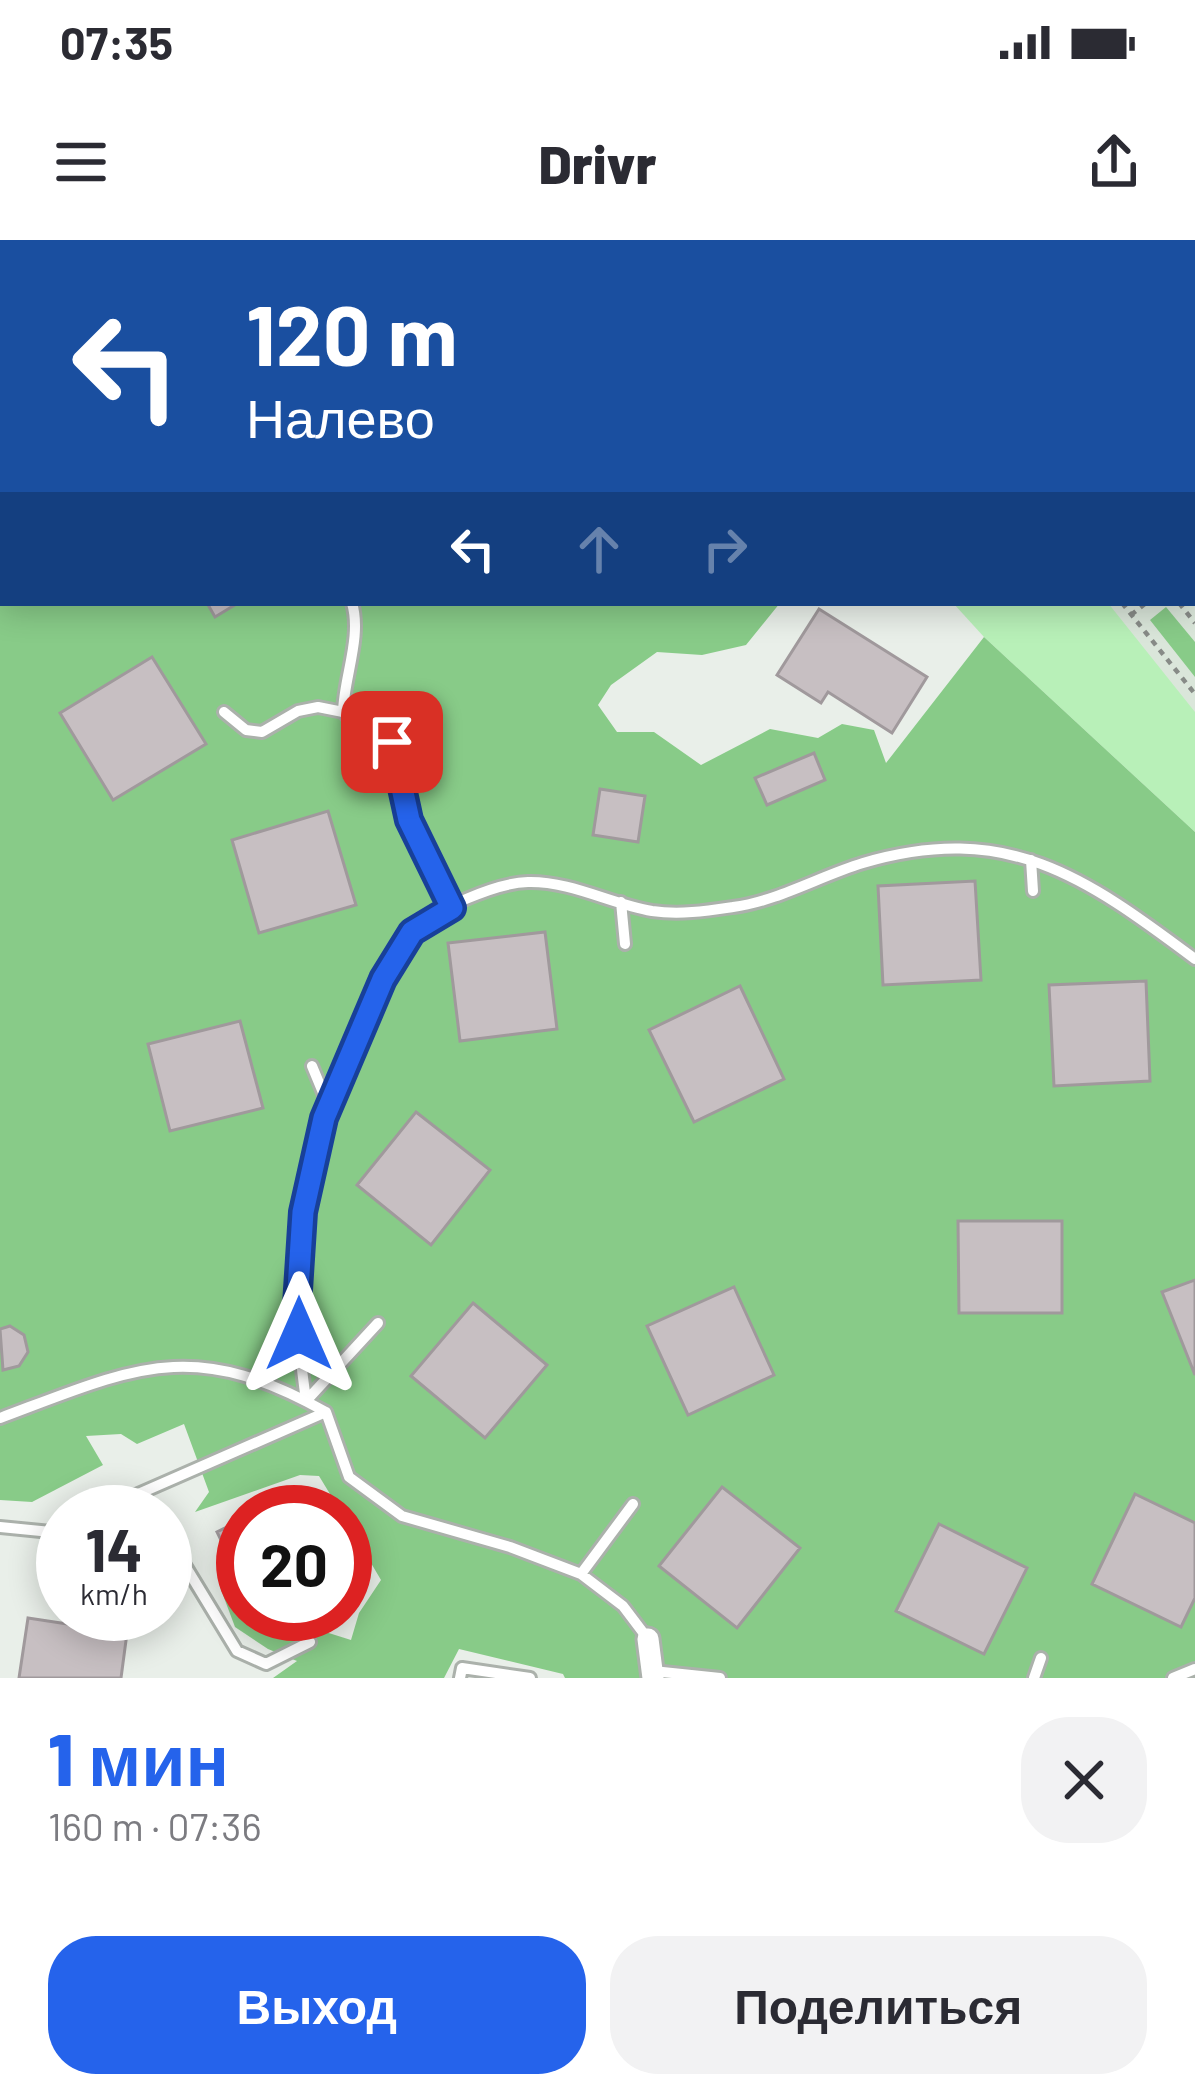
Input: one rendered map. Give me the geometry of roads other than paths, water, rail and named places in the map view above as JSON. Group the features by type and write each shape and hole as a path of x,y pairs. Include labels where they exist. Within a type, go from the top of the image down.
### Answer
{"street":[{"path":"648,1640 653,1674"}],"lane":[{"path":"343,712 344,681 357,621 353,606"},
{"path":"224,712 246,730 262,732 298,711 318,707 343,712 364,735 392,742 409,820 452,908"},
{"path":"307,1401 297,1305 303,1212 329,1107 383,979 412,932 470,896 527,882 681,914 746,905 863,863 926,849 994,848 1113,897 1195,959"},
{"path":"1030,860 1033,891"},
{"path":"621,902 625,944"},
{"path":"312,1066 329,1107"},
{"path":"307,1401 378,1323"},
{"path":"0,1418 118,1374 182,1364 219,1367 326,1412 349,1477 402,1516 510,1547 581,1574 623,1606 648,1640"},
{"path":"159,1485 326,1412"},
{"path":"581,1574 632,1504"},
{"path":"0,1527 36,1531"},
{"path":"192,1577 237,1651 266,1664 310,1642"},
{"path":"1034,1678 1041,1658"},
{"path":"460,1678 461,1668 530,1678"},
{"path":"1173,1678 1195,1669"},
{"path":"653,1674 720,1678"}]}
